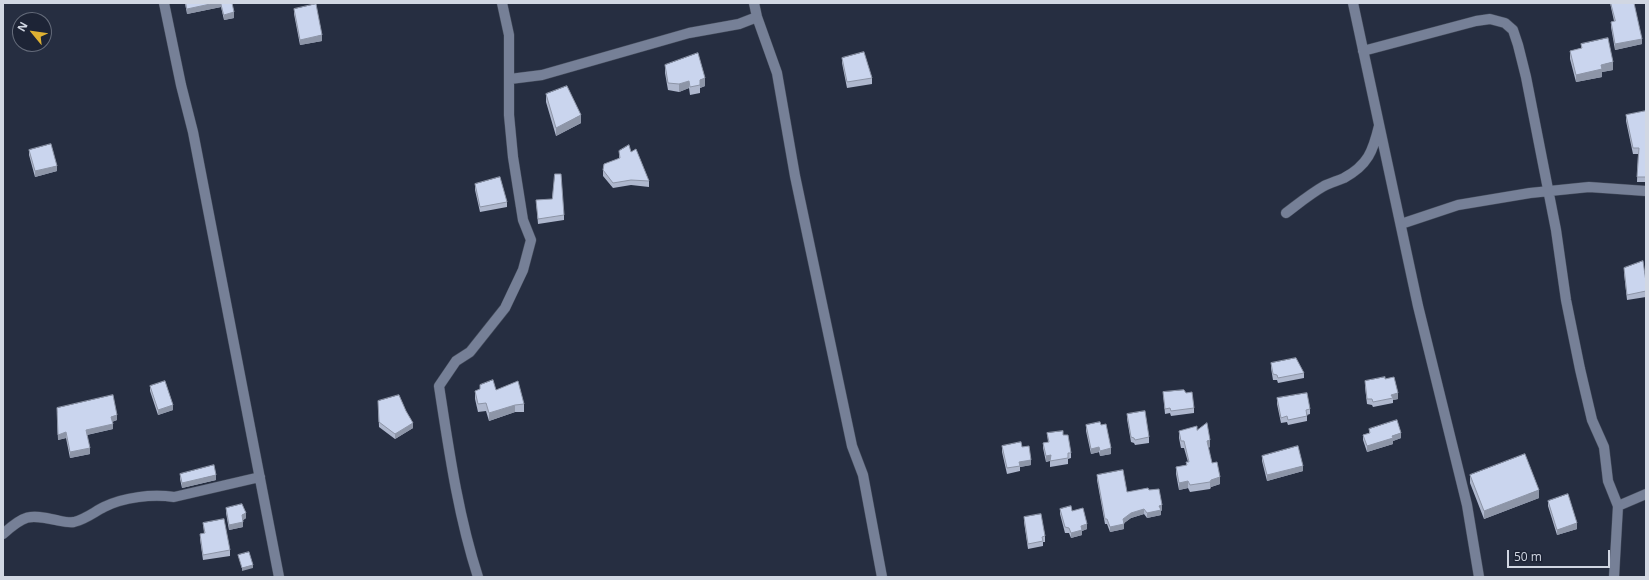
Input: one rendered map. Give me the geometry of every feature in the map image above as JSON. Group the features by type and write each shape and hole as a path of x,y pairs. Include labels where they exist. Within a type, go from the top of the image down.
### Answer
{"street":[{"path":"164,3 181,85 193,132 279,577"},
{"path":"478,577 466,541 458,503 439,386 456,362 470,352 505,308 523,270 531,240 523,220 513,157 509,115 510,79 508,35 502,3"},
{"path":"754,3 777,72 796,184 852,446 863,475 882,577"},
{"path":"1353,3 1418,306 1467,505 1479,577"},
{"path":"510,79 542,75 689,33 739,24 758,18"},
{"path":"1363,50 1476,21 1490,19 1505,23 1513,30 1535,116 1556,230 1566,300 1580,369 1592,420 1604,447 1608,482 1618,506 1614,577"},
{"path":"1286,213 1324,186 1352,173 1363,163 1374,149 1380,124"},
{"path":"1401,224 1458,205 1530,193 1589,188 1646,191"},
{"path":"3,534 12,525 26,517 41,516 72,522 83,519 114,502 160,495 174,497 260,477"},
{"path":"1618,506 1646,494"}],"building":[{"path":"186,3 215,3 187,9"},
{"path":"221,3 232,3 234,12 224,15"},
{"path":"1611,3 1634,3 1642,39 1615,44 1611,22 1615,21"},
{"path":"316,4 322,35 300,40 294,9"},
{"path":"1608,38 1613,62 1601,65 1602,69 1576,75 1570,51 1582,48 1581,44"},
{"path":"864,52 872,78 847,82 842,58"},
{"path":"698,53 705,78 700,80 700,85 690,87 689,81 679,84 668,83 665,65"},
{"path":"567,86 581,115 556,128 546,94"},
{"path":"1646,111 1646,177 1637,177 1639,148 1633,148 1626,115"},
{"path":"51,144 57,166 35,171 29,150"},
{"path":"629,145 631,152 636,149 649,181 631,180 613,183 603,170 604,164 620,158 619,151"},
{"path":"555,174 561,174 564,215 538,219 536,200 552,199"},
{"path":"500,177 507,202 480,207 475,184"},
{"path":"1643,261 1646,291 1627,295 1624,268"},
{"path":"1296,358 1304,373 1278,378 1277,375 1273,374 1271,363"},
{"path":"1385,377 1385,379 1394,377 1398,393 1391,395 1393,398 1373,402 1372,399 1367,399 1365,381"},
{"path":"493,380 496,390 518,381 524,404 515,405 489,413 486,403 478,404 475,391 480,389 480,385"},
{"path":"165,381 173,405 158,410 150,386"},
{"path":"1184,390 1186,393 1192,392 1194,408 1171,411 1170,408 1165,409 1163,392"},
{"path":"1307,393 1310,409 1306,410 1307,416 1288,420 1287,416 1281,418 1277,398"},
{"path":"113,395 117,415 111,417 113,424 86,430 90,448 70,452 66,432 58,435 57,408"},
{"path":"399,395 413,423 395,434 379,422 378,401"},
{"path":"1145,411 1149,437 1135,440 1131,437 1127,414"},
{"path":"1397,420 1401,433 1392,436 1393,438 1367,446 1363,435 1370,433 1369,429"},
{"path":"1100,422 1101,425 1106,424 1111,448 1100,451 1099,447 1091,449 1086,425"},
{"path":"1207,423 1210,440 1207,441 1212,463 1217,462 1220,477 1211,480 1210,482 1190,485 1188,481 1179,483 1176,467 1187,465 1186,462 1189,462 1184,441 1181,441 1179,431 1197,426 1197,430"},
{"path":"1063,431 1063,435 1068,435 1071,453 1068,453 1068,458 1050,461 1051,455 1046,456 1043,443 1049,442 1047,433"},
{"path":"1021,442 1022,447 1029,446 1031,460 1019,462 1020,466 1007,468 1002,446"},
{"path":"1298,446 1303,466 1267,475 1262,456"},
{"path":"1525,454 1539,490 1484,511 1470,475"},
{"path":"214,465 216,475 182,483 180,474"},
{"path":"1123,470 1127,492 1148,488 1149,490 1159,489 1162,505 1159,506 1161,510 1147,513 1144,509 1131,513 1123,519 1124,524 1110,527 1107,519 1105,519 1097,475"},
{"path":"1568,494 1577,523 1557,530 1548,501"},
{"path":"242,504 246,513 242,515 243,522 229,525 226,508"},
{"path":"1071,506 1072,511 1083,508 1087,524 1081,526 1082,530 1071,533 1069,528 1065,527 1060,509"},
{"path":"1041,514 1045,536 1042,537 1043,541 1028,544 1024,517"},
{"path":"224,519 230,550 203,555 200,534 205,533 203,523"},
{"path":"249,552 253,565 242,568 238,555"}]}
